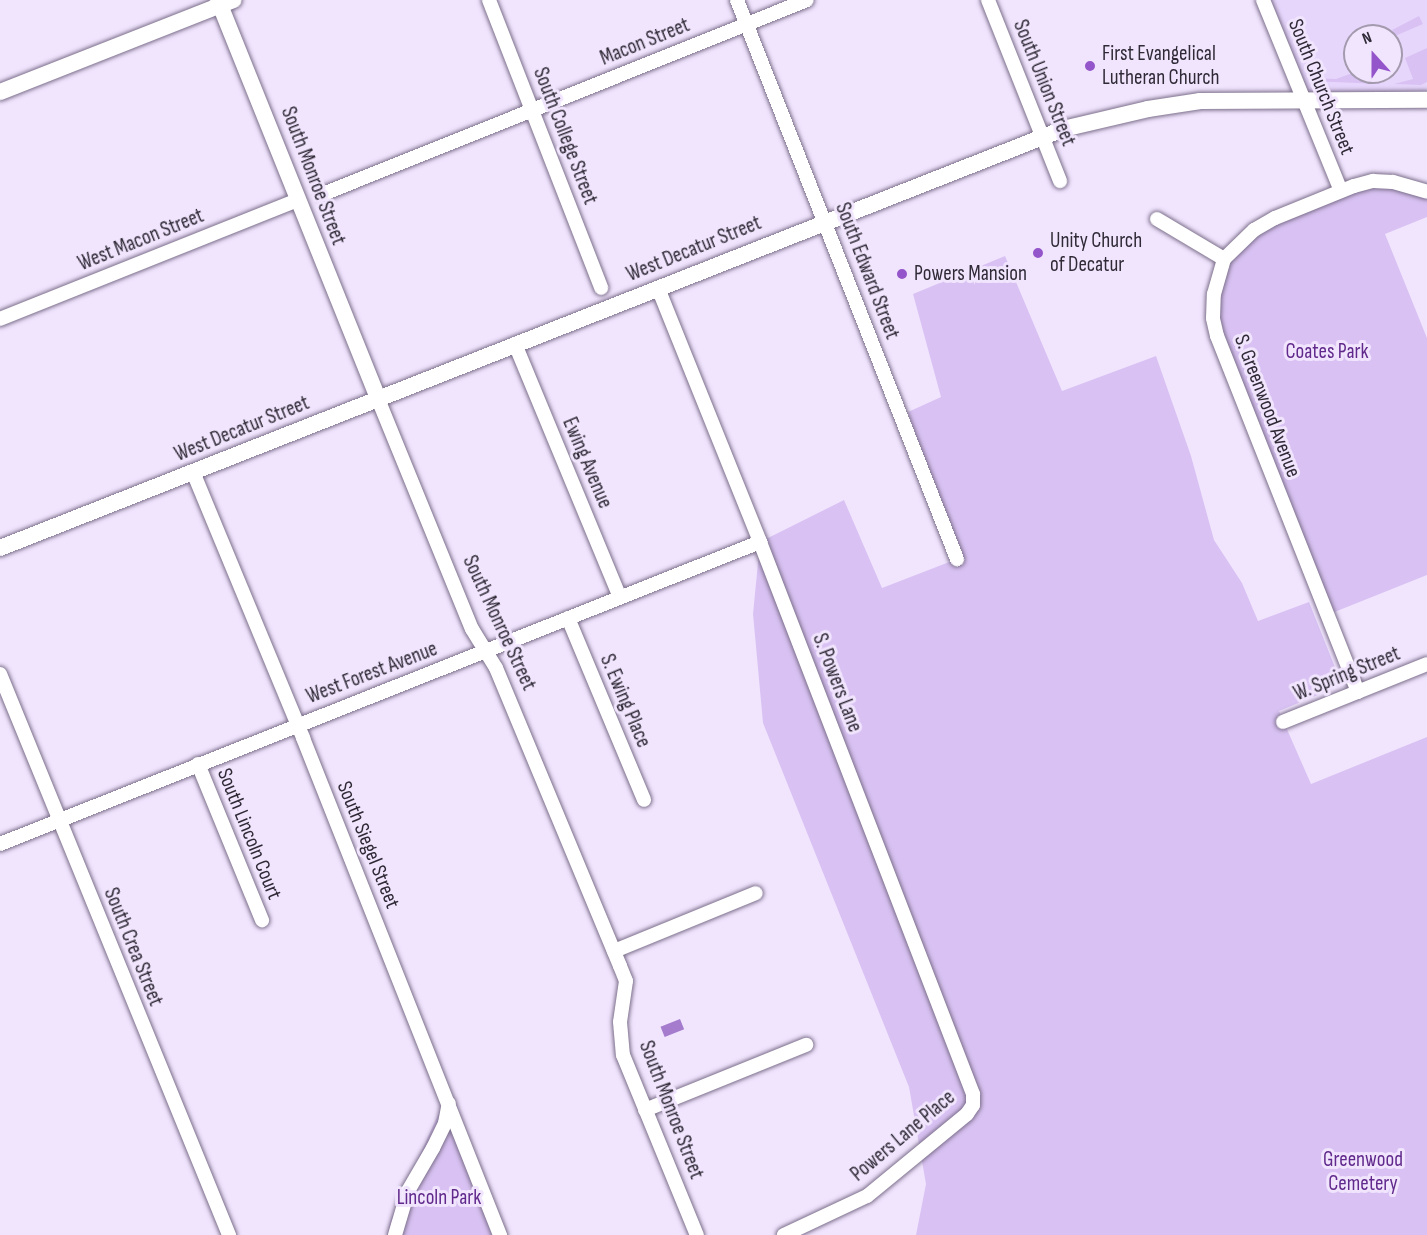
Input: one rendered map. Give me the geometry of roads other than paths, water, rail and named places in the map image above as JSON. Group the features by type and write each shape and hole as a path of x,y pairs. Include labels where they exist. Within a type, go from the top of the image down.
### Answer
{"street":[{"name":"South College Street","path":"489,0 601,288"},
{"name":"South Edward Street","path":"737,0 957,559"},
{"name":"Macon Street","path":"532,110 807,0"},
{"name":"South Union Street","path":"988,0 1060,181"},
{"name":"South Church Street","path":"1263,0 1341,191"},
{"path":"0,92 224,2"},
{"name":"South Monroe Street","path":"224,2 298,200 472,629 496,668 626,981 620,1040 623,1055 697,1235"},
{"name":"West Decatur Street","path":"0,548 1043,135 1087,121 1189,103 1427,100"},
{"path":"323,194 532,110"},
{"path":"1157,219 1224,259 1254,230 1341,191 1373,181 1393,182 1427,192"},
{"name":"West Macon Street","path":"0,319 298,200"},
{"name":"S. Greenwood Avenue","path":"1224,259 1214,294 1213,318 1217,336 1358,692"},
{"name":"S. Powers Lane","path":"658,288 760,542 973,1094"},
{"name":"Ewing Avenue","path":"515,344 620,597"},
{"name":"South Siegel Street","path":"194,472 298,725 501,1235"},
{"name":"West Forest Avenue","path":"0,844 760,542"},
{"name":"S. Ewing Place","path":"568,618 645,800"},
{"name":"W. Spring Street","path":"1283,722 1427,664"},
{"name":"South Crea Street","path":"0,674 229,1235"},
{"name":"South Lincoln Court","path":"198,765 262,920"},
{"path":"614,951 756,893"},
{"path":"645,1110 806,1045"},
{"name":"Powers Lane Place","path":"784,1235 867,1196 967,1114 973,1106 973,1094"},
{"path":"395,1235 408,1191 445,1123 449,1103"}],"place":[{"name":"First Evangelical Lutheran Church","path":"1090,66"},
{"name":"Unity Church of Decatur","path":"1038,253"},
{"name":"Powers Mansion","path":"902,274"}],"park label":[{"name":"Coates Park","path":"1327,352"},
{"name":"Greenwood Cemetery","path":"1363,1172"},
{"name":"Lincoln Park","path":"439,1198"}]}
